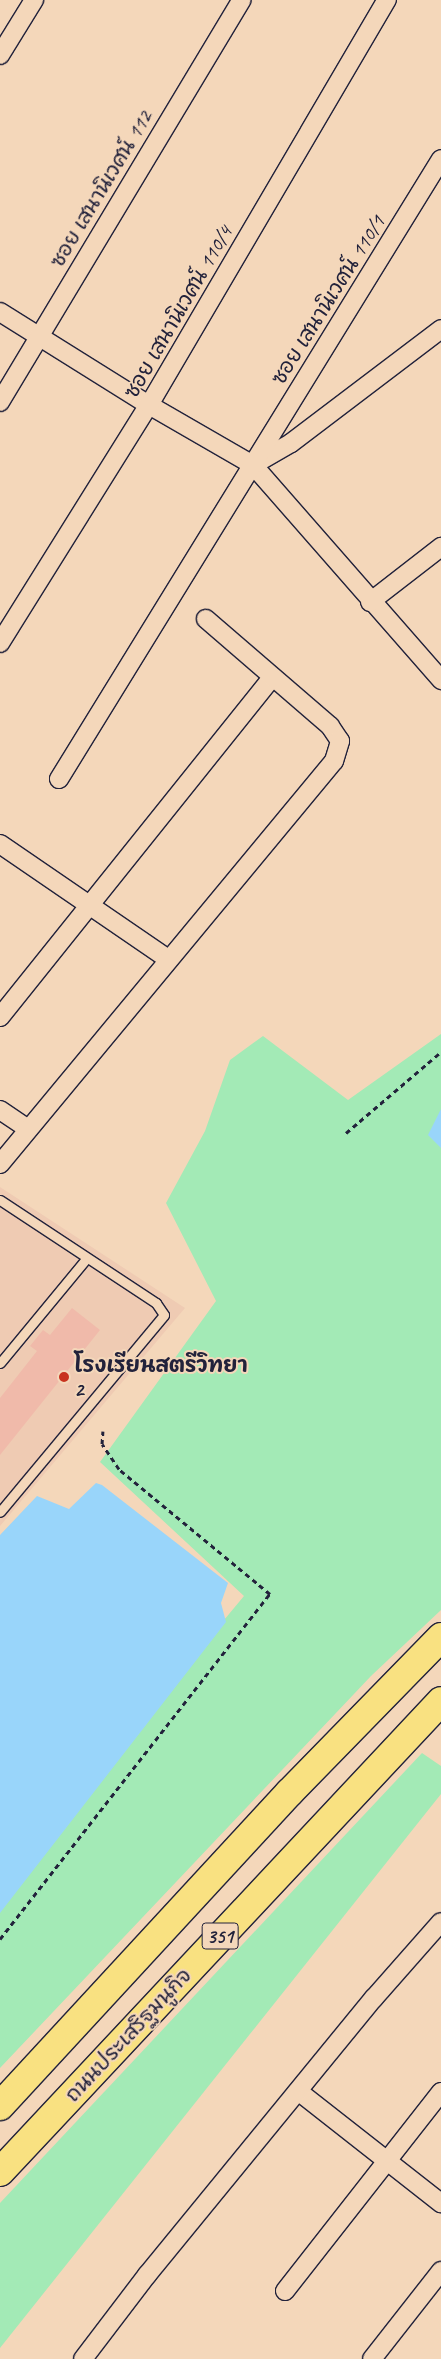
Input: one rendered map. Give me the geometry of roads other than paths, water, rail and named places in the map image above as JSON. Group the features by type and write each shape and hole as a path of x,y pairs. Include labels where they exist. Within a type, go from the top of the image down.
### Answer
{"main road":[{"name":"351","path":"0,2106 289,1793 441,1637"},
{"name":"ถนนประเสริฐมนูกิจ","path":"0,2172 441,1701"}],"street":[{"path":"0,55 34,0"},
{"name":"ซอย เสนานิเวศน์ 112","path":"0,402 242,0"},
{"name":"ซอย เสนานิเวศน์ 110/4","path":"0,643 149,405 387,0"},
{"name":"ซอย เสนานิเวศน์ 110/1","path":"59,779 441,159"},
{"path":"0,312 149,405 253,465 370,602 441,680"},
{"path":"253,465 291,443 441,329"},
{"path":"370,602 441,547"},
{"path":"0,1164 27,1128 334,761 340,742 330,726 206,620"},
{"path":"0,1017 272,677"},
{"path":"0,844 168,959"},
{"path":"0,1110 27,1128"},
{"path":"83,2359 147,2275 298,2091 441,1922"},
{"path":"298,2091 441,2203"},
{"path":"285,2291 441,2092"},
{"path":"377,2357 441,2271"}],"lane":[{"path":"0,1200 160,1306 163,1319 0,1512"},
{"path":"0,1363 87,1258"}],"water":[{"path":"441,1109 441,1148 428,1135"},
{"path":"96,1483 102,1485 228,1583 221,1603 226,1622 0,1913 0,1535 37,1496 69,1509"}],"place":[{"name":"โรงเรียนสตรีวิทยา 2","path":"64,1377"}]}
